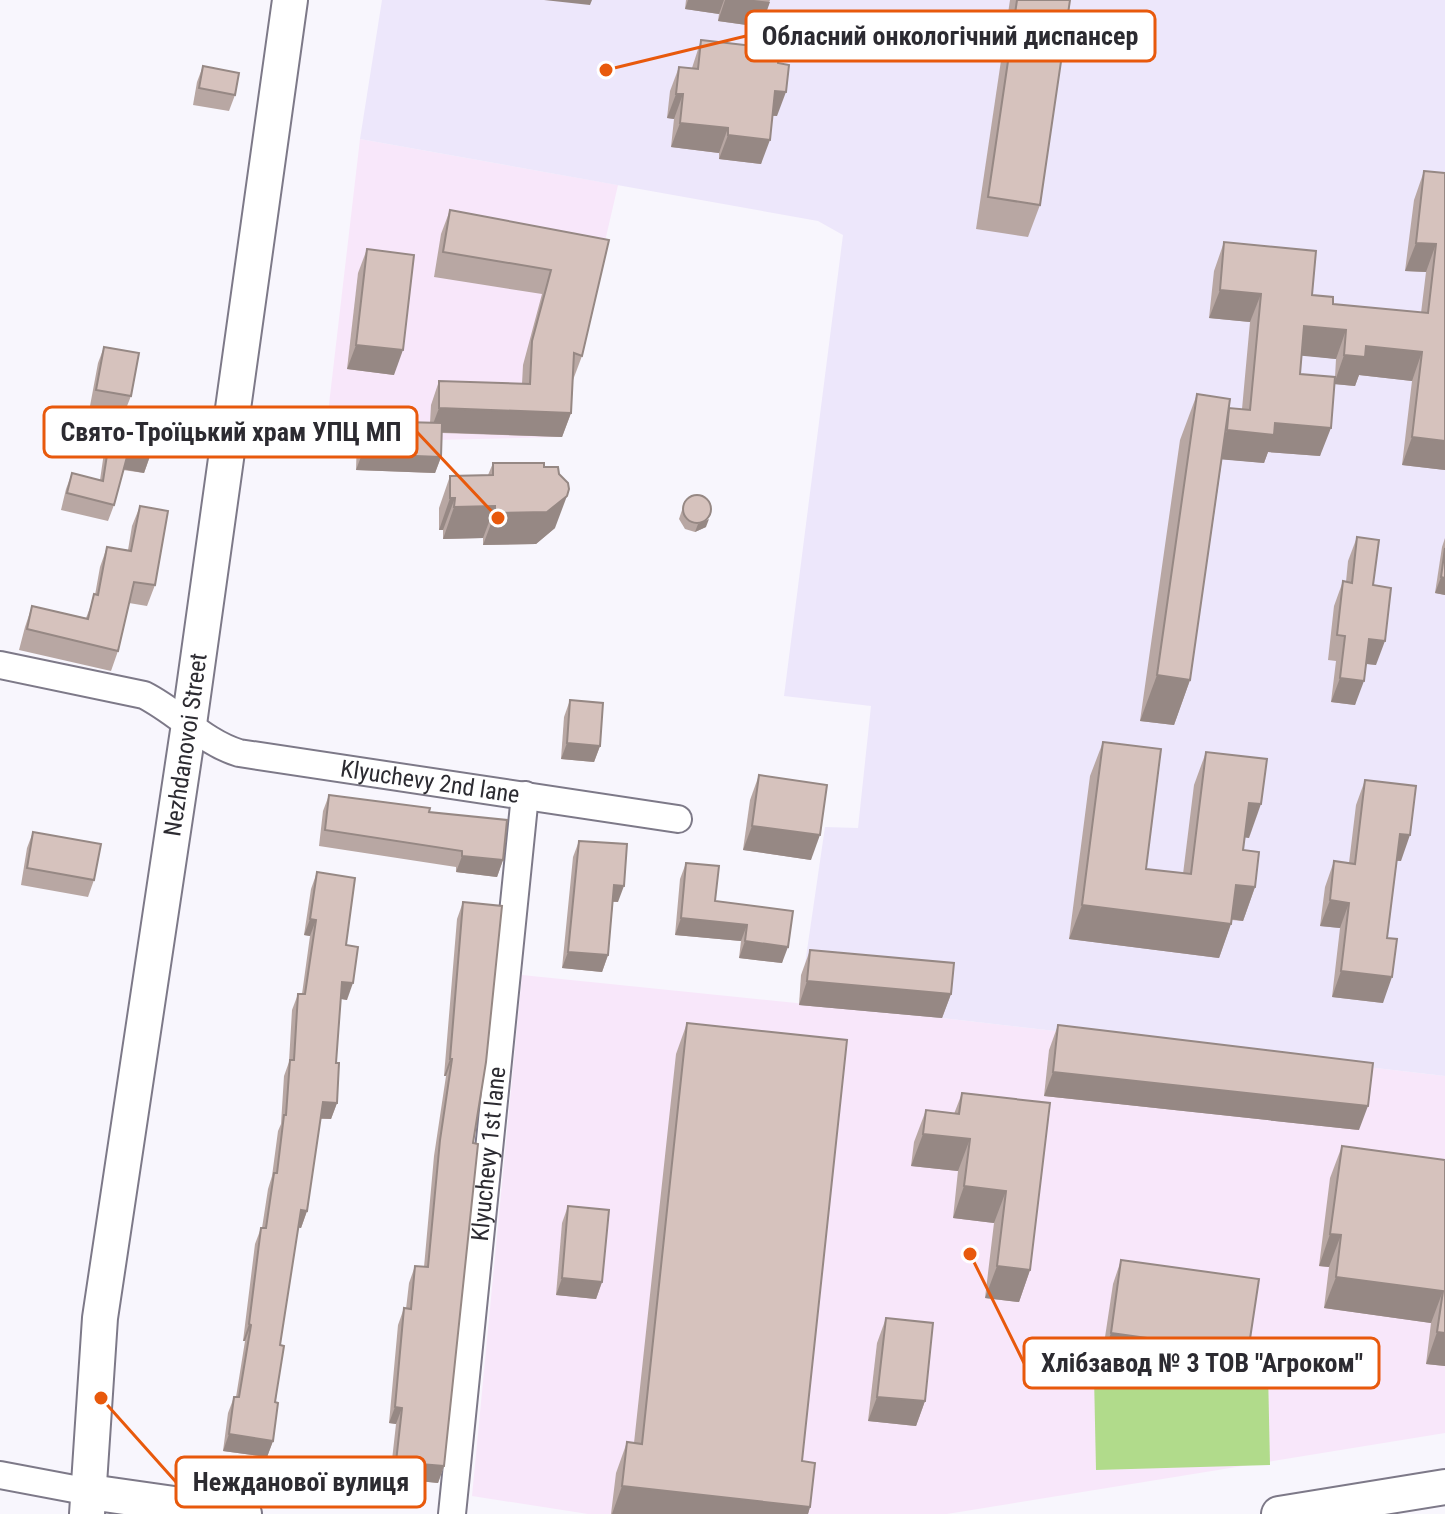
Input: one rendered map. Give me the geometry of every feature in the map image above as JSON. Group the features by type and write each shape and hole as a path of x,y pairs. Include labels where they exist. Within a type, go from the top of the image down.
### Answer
{"street":[{"name":"Nezhdanovoi Street","path":"88,1503 100,1318 189,724 290,0"},
{"name":"Klyuchevy 2nd lane","path":"0,665 144,695 223,748 239,753 678,819"},
{"name":"Klyuchevy 1st lane","path":"452,1514 525,795"},
{"path":"0,1475 88,1503 244,1514"},
{"path":"1279,1514 1445,1487"}],"shaded area":[{"path":"382,0 1445,0 1445,1076 942,1018 799,1005 825,827 858,828 871,706 784,696 843,235 818,221 360,139"},
{"path":"360,139 618,185 573,380 564,392 562,437 436,440 326,430"},
{"path":"522,975 942,1018 1445,1076 1445,1433 947,1514 588,1514 472,1496"}],"green space":[{"path":"1268,1371 1270,1465 1096,1470 1094,1376"}],"building":[{"path":"1017,0 1070,0 1040,205 988,197"},
{"path":"701,40 779,49 778,63 789,65 786,92 775,91 770,140 728,135 728,128 680,123 683,94 676,94 679,67 698,69"},
{"path":"203,66 239,73 235,95 199,88"},
{"path":"1424,171 1445,173 1445,441 1412,437 1422,352 1366,346 1365,357 1344,355 1346,330 1304,326 1300,374 1335,377 1331,428 1275,423 1274,435 1227,430 1229,408 1250,410 1261,294 1220,290 1224,242 1316,251 1312,295 1333,297 1333,304 1428,313 1436,244 1416,243"},
{"path":"450,210 609,240 582,356 574,353 571,413 439,408 439,381 530,384 532,341 551,270 443,252"},
{"path":"367,249 414,255 403,350 356,345"},
{"path":"104,347 139,353 131,396 96,390"},
{"path":"1197,394 1230,399 1190,680 1157,675"},
{"path":"114,409 156,415 150,456 128,453 114,505 67,493 72,473 103,481"},
{"path":"363,421 442,423 441,457 362,454"},
{"path":"493,463 544,463 544,467 558,467 559,474 568,483 567,496 547,512 495,513 495,506 454,507 455,498 450,498 450,476 493,475"},
{"path":"697,495 707,499 711,509 707,519 697,523 687,519 683,509 687,499"},
{"path":"140,506 168,511 155,585 134,582 118,651 27,629 32,606 88,619 94,594 98,595 107,547 131,551"},
{"path":"1357,537 1379,540 1373,585 1391,588 1385,641 1369,639 1364,681 1340,678 1345,636 1337,635 1343,581 1352,583"},
{"path":"1445,548 1445,578 1441,577"},
{"path":"570,700 603,703 600,746 567,743"},
{"path":"1103,742 1161,749 1146,869 1191,874 1206,752 1267,759 1261,804 1249,803 1243,850 1259,852 1255,887 1236,885 1231,924 1082,905"},
{"path":"759,775 827,785 820,835 752,826"},
{"path":"1365,780 1416,786 1410,835 1400,834 1387,938 1397,939 1392,977 1341,971 1349,903 1330,900 1334,861 1355,864"},
{"path":"329,795 430,808 429,812 507,820 503,860 462,856 462,851 325,830"},
{"path":"33,832 101,844 94,880 27,868"},
{"path":"579,841 627,844 624,886 614,885 608,955 568,952"},
{"path":"686,863 719,866 715,901 793,911 788,947 745,941 747,925 681,918"},
{"path":"317,872 355,878 346,945 358,947 353,983 342,982 336,1063 339,1063 337,1103 323,1102 307,1211 301,1210 280,1345 284,1346 275,1402 278,1403 273,1441 229,1434 234,1397 239,1397 251,1325 261,1228 266,1228 274,1173 277,1173 290,1060 294,1060 298,994 305,994 316,920 310,919"},
{"path":"463,902 502,906 486,1062 473,1143 478,1144 444,1466 396,1462 402,1408 395,1407 404,1308 411,1309 415,1266 428,1267 440,1140 452,1059"},
{"path":"810,950 954,963 951,994 807,981"},
{"path":"687,1023 847,1040 802,1461 815,1463 810,1507 622,1486 627,1442 642,1444"},
{"path":"1058,1025 1373,1063 1368,1106 1053,1072"},
{"path":"962,1093 1050,1103 1030,1270 997,1266 1006,1191 964,1186 970,1139 923,1134 926,1110 959,1114"},
{"path":"1342,1146 1445,1160 1445,1333 1437,1332 1443,1291 1336,1277 1341,1235 1330,1234"},
{"path":"568,1206 609,1210 602,1282 562,1278"},
{"path":"1121,1260 1259,1279 1248,1352 1111,1333"},
{"path":"886,1318 933,1323 925,1401 877,1397"}],"place":[{"name":"Обласний онкологічний диспансер","path":"606,70"},
{"name":"Свято-Троїцький храм УПЦ МП","path":"498,518"},
{"name":"Хлібзавод № 3 ТОВ \"Агроком\"","path":"970,1254"},
{"name":"Нежданової вулиця","path":"101,1398"}]}
